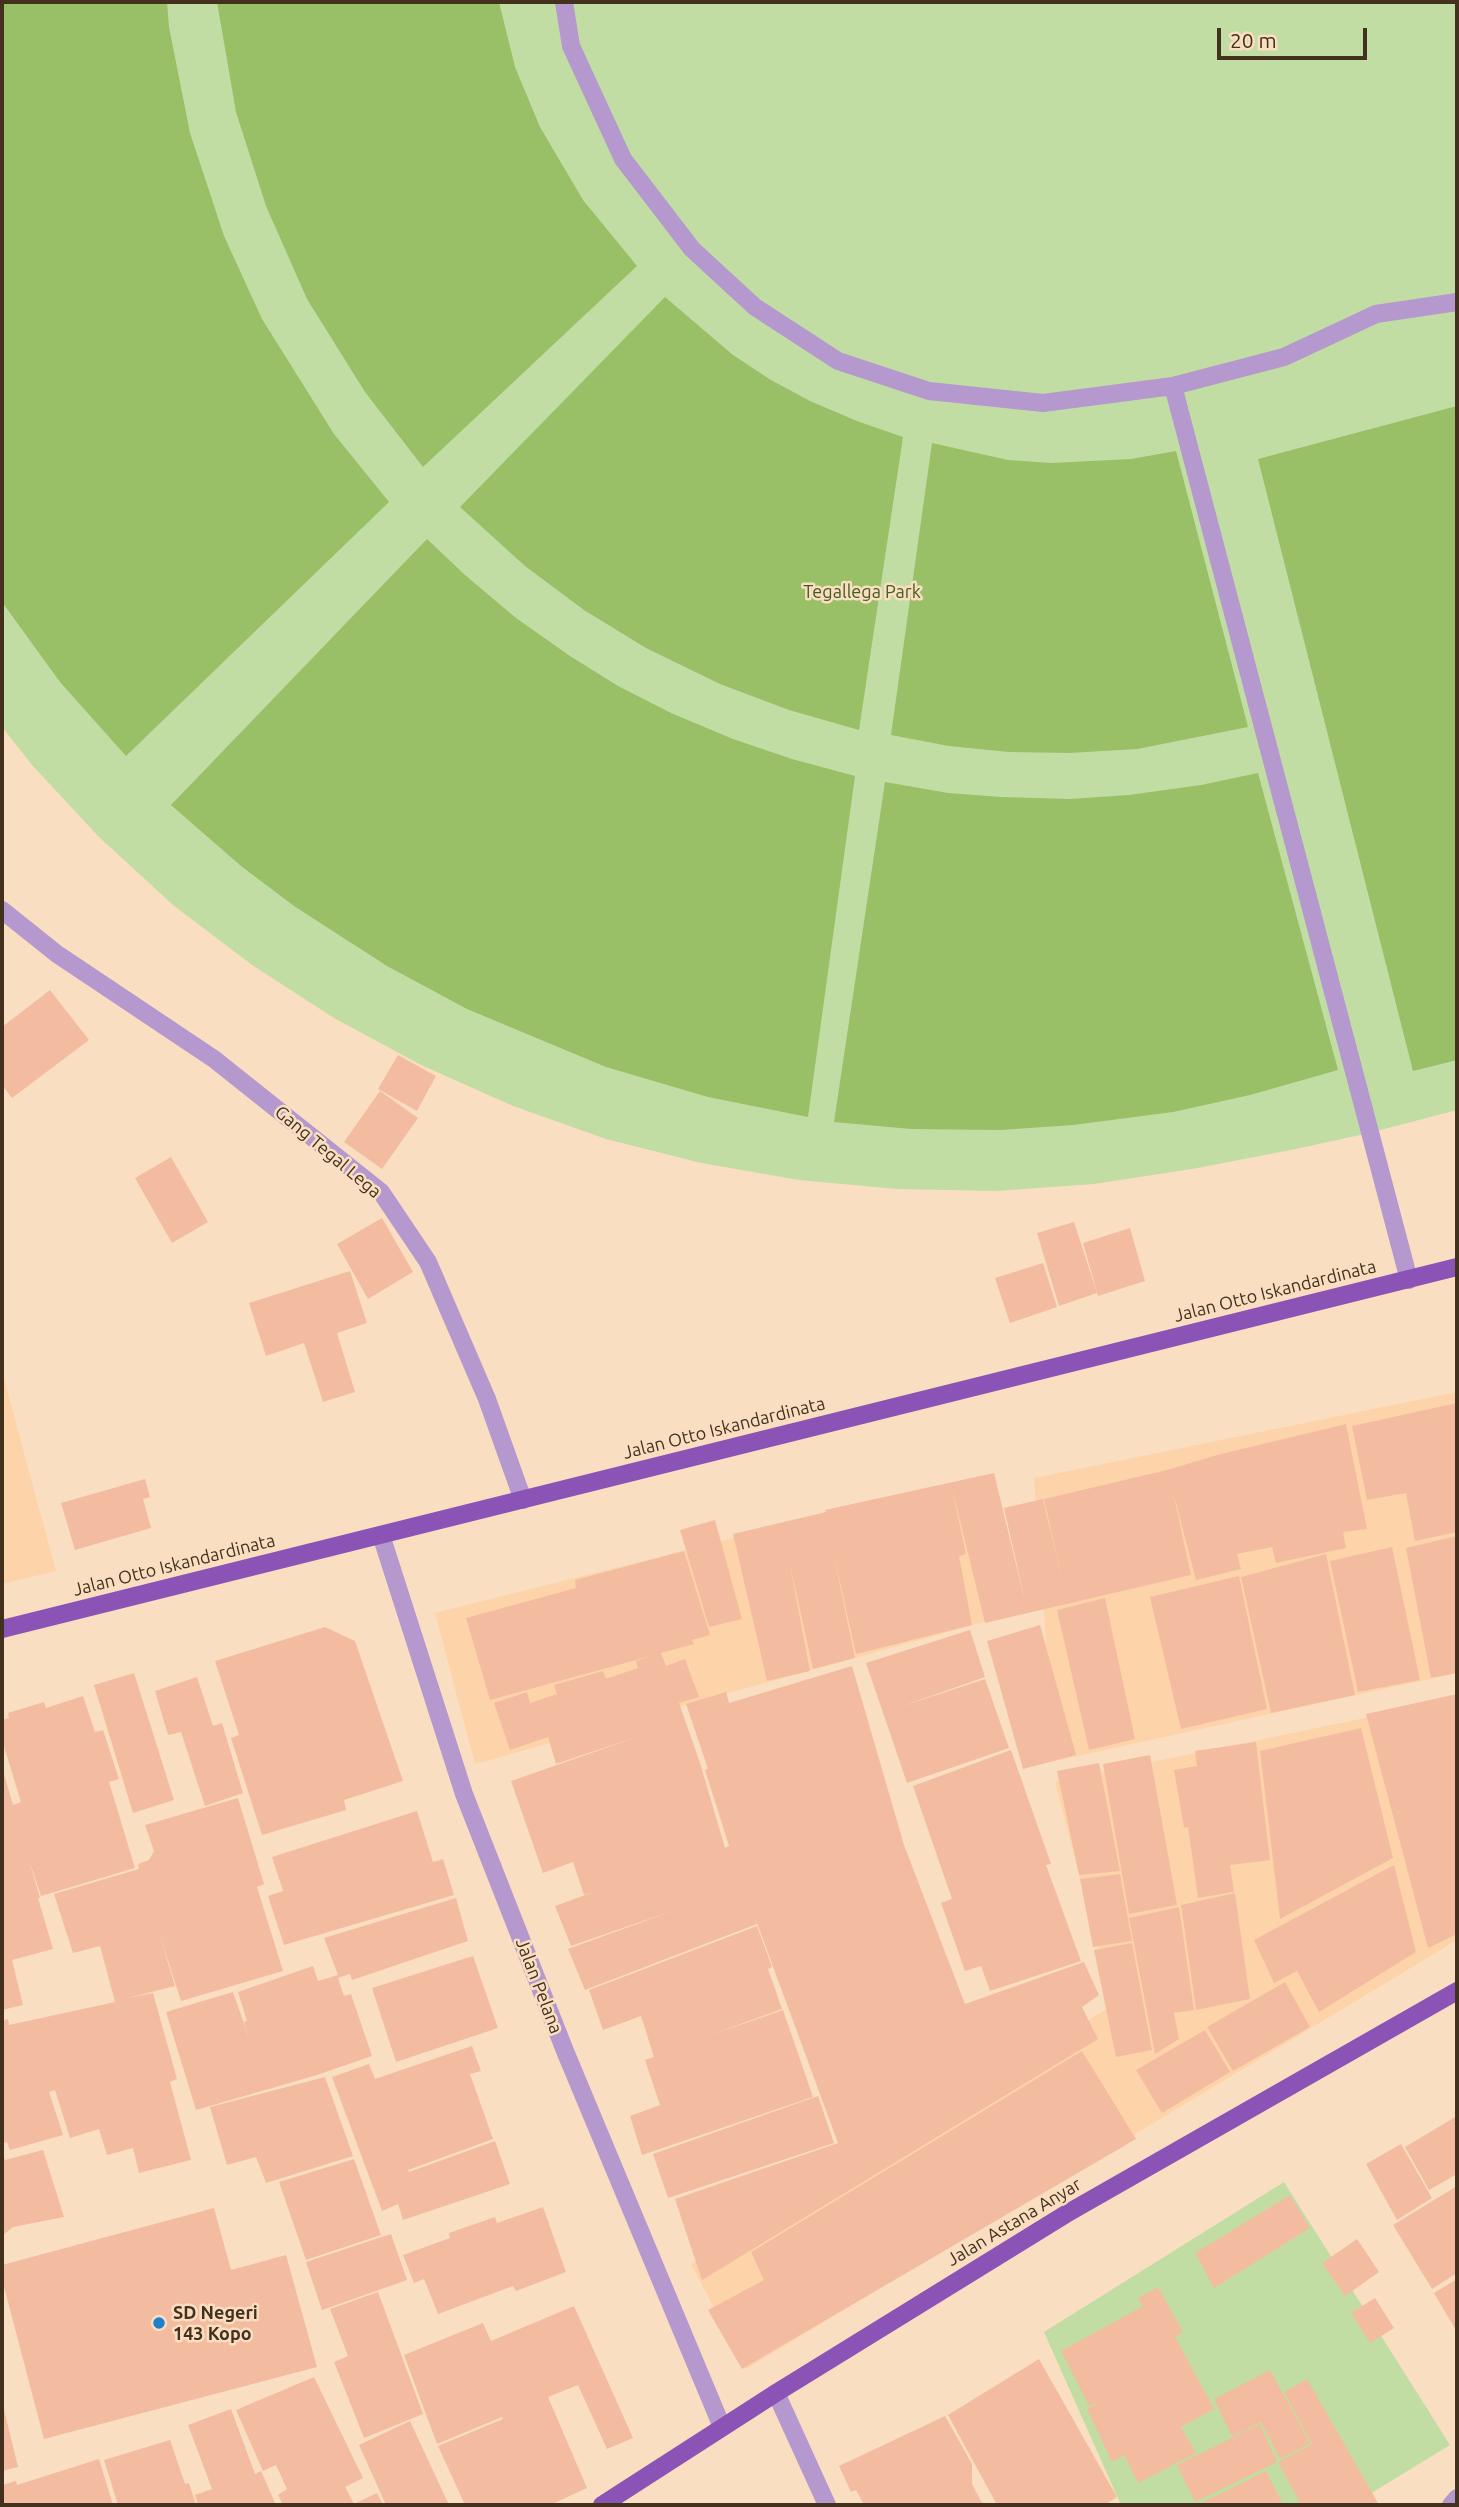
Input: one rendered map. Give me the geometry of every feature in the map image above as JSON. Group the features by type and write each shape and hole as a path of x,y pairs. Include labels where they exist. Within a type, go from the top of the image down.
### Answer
{"main road":[{"name":"Jalan Otto Iskandardinata","path":"2,1629 1457,1267"},
{"name":"Jalan Astana Anyar","path":"602,2505 776,2393 1066,2214 1457,1992"}],"street":[{"path":"564,2 571,46 623,159 701,257 755,307 838,361 929,391 1043,403 1173,386 1284,357 1376,314 1457,302"},
{"path":"1173,386 1409,1280"},
{"name":"Gang Tegal Lega","path":"2,910 57,954 214,1059 381,1192 428,1262 487,1399 523,1500"},
{"name":"Jalan Pelana","path":"381,1535 464,1794 565,2051 722,2427"},
{"path":"776,2393 827,2505"},
{"path":"1451,2505 1457,2498"}],"shaded area":[{"path":"2,1371 56,1571 2,1584"},
{"path":"1457,1392 1457,1673 1055,1761 1034,1478"},
{"path":"994,1473 1027,1610 475,1764 435,1613"},
{"path":"1457,1699 1457,1940 746,2369 691,2264 1113,2005 1055,1782"}],"green space":[{"name":"Tegallega Park","path":"2,2 1457,2 1457,1110 1296,1149 1094,1184 996,1191 897,1189 799,1180 701,1163 606,1139 513,1106 421,1065 334,1018 252,965 173,905 99,837 32,765 2,727"},
{"path":"2,2 167,2 169,27 190,133 224,236 262,319 334,434 389,502 126,756 60,682 2,602"},
{"path":"217,2 499,2 515,67 540,127 583,200 637,266 423,467 365,392 307,299 266,206 236,112"},
{"path":"665,297 733,355 771,380 810,401 903,437 859,730 789,710 720,684 646,648 584,610 525,566 460,507"},
{"path":"1457,406 1457,1060 1413,1071 1258,459"},
{"path":"932,443 1008,460 1052,463 1131,459 1176,451 1248,727 1137,749 1069,753 1009,752 949,746 891,735"},
{"path":"427,539 516,618 618,686 671,713 733,739 855,776 808,1117 708,1097 606,1067 467,1009 387,966 294,906 241,866 171,805"},
{"path":"1258,773 1338,1070 1250,1095 1173,1112 1073,1125 1000,1130 911,1129 834,1122 885,782 948,793 1070,799 1129,795 1201,785"},
{"path":"1284,2182 1450,2445 1352,2505 1121,2505 1044,2332"}],"building":[{"path":"50,990 89,1040 12,1098 2,1085 2,1027"},
{"path":"398,1055 436,1076 417,1111 378,1089"},
{"path":"380,1091 418,1118 382,1169 344,1142"},
{"path":"171,1157 208,1222 172,1243 135,1178"},
{"path":"382,1218 413,1272 368,1299 337,1244"},
{"path":"1074,1222 1097,1293 1059,1306 1037,1233"},
{"path":"1130,1228 1145,1281 1098,1296 1083,1243"},
{"path":"1043,1263 1057,1307 1010,1323 995,1278"},
{"path":"350,1271 367,1323 337,1333 355,1392 323,1402 304,1343 266,1356 249,1303"},
{"path":"1457,1403 1457,1532 1415,1541 1406,1493 1367,1500 1352,1426"},
{"path":"1346,1424 1367,1529 1343,1532 1346,1548 1276,1563 1272,1547 1237,1554 1241,1569 1196,1580 1173,1492 1191,1575 985,1623 952,1488 966,1554 959,1556 972,1625 856,1654 833,1551 855,1658 813,1669 789,1560 810,1671 767,1681 733,1534 826,1512 825,1510 994,1473 1027,1610 1004,1508 1043,1499 1063,1584 1044,1499"},
{"path":"145,1479 150,1497 143,1499 151,1528 75,1550 61,1503"},
{"path":"715,1520 742,1619 709,1627 680,1530"},
{"path":"1457,1536 1457,1673 1431,1678 1406,1548"},
{"path":"1392,1547 1420,1680 1358,1692 1330,1561"},
{"path":"684,1551 710,1635 692,1640 694,1644 661,1653 666,1666 685,1659 699,1697 679,1703 725,1848 729,1846 705,1770 708,1769 686,1704 726,1692 729,1703 852,1666 904,1845 965,2004 1084,1962 1099,1995 1082,2007 1098,2039 702,2280 675,2199 838,2143 754,1915 757,1924 585,1990 568,1949 675,1910 571,1946 555,1906 599,1890 584,1895 573,1862 543,1873 511,1781 640,1736 556,1764 548,1737 510,1750 494,1703 527,1692 530,1703 557,1694 554,1685 603,1671 606,1679 638,1668 636,1661 651,1656 490,1700 466,1618 576,1588 575,1580"},
{"path":"1326,1554 1355,1695 1271,1713 1241,1577"},
{"path":"1239,1576 1267,1709 1181,1729 1150,1597"},
{"path":"1105,1598 1135,1739 1089,1750 1057,1610"},
{"path":"1040,1625 1076,1755 1023,1769 987,1641"},
{"path":"325,1627 355,1641 403,1781 344,1800 346,1810 262,1835 231,1738 239,1735 215,1661"},
{"path":"970,1630 985,1677 900,1707 985,1679 1009,1748 907,1783 866,1663"},
{"path":"134,1673 174,1800 133,1813 94,1685"},
{"path":"197,1677 213,1726 222,1723 243,1793 205,1806 181,1732 168,1735 155,1691"},
{"path":"1457,1694 1457,1934 1428,1948 1366,1714"},
{"path":"83,1696 95,1732 103,1730 119,1779 109,1782 135,1868 41,1896 29,1860 53,1949 12,1960 23,2005 2,2010 2,1767 13,1805 21,1802 2,1740 2,1720 9,1718 8,1713 44,1702 46,1708"},
{"path":"1361,1728 1393,1858 1280,1919 1260,1751"},
{"path":"1256,1742 1270,1860 1230,1865 1234,1892 1198,1898 1188,1827 1184,1828 1174,1770 1197,1766 1195,1751"},
{"path":"1011,1750 1051,1864 1046,1865 1081,1961 990,1991 981,1966 965,1971 941,1903 952,1899 913,1786"},
{"path":"1150,1755 1177,1905 1129,1914 1103,1764"},
{"path":"1099,1763 1120,1871 1079,1875 1057,1771"},
{"path":"238,1798 264,1884 257,1887 283,1971 181,2001 159,1933 175,1986 128,1998 153,1993 177,2079 170,2082 191,2160 139,2173 133,2148 107,2155 99,2129 70,2138 55,2090 49,2092 63,2135 10,2150 7,2142 2,2144 2,2021 8,2019 9,2025 115,2002 100,1946 73,1953 54,1894 139,1869 138,1864 149,1860 154,1851 145,1825"},
{"path":"417,1811 433,1862 443,1859 454,1895 284,1945 268,1896 283,1891 272,1857"},
{"path":"1394,1865 1416,1952 1319,2012 1297,1971 1274,1983 1254,1940"},
{"path":"1120,1874 1132,1941 1093,1947 1080,1879"},
{"path":"1235,1893 1250,1999 1196,2010 1181,1905"},
{"path":"456,1898 468,1941 352,1980 350,1974 338,1978 344,1996 351,1994 372,2056 196,2110 166,2012 233,1992 250,2041 238,1992 313,1966 318,1981 338,1975 324,1938"},
{"path":"1179,1907 1194,2010 1174,2013 1179,2039 1155,2054 1129,1918"},
{"path":"757,1926 772,1967 768,1969 782,2009 708,2036 783,2010 813,2097 642,2155 630,2116 660,2105 645,2060 654,2057 641,2016 603,2030 589,1990"},
{"path":"1132,1943 1152,2050 1116,2057 1094,1950"},
{"path":"473,1956 498,2028 396,2062 372,1988"},
{"path":"1285,1982 1310,2027 1233,2071 1207,2027"},
{"path":"1205,2030 1230,2072 1162,2113 1136,2070"},
{"path":"472,2046 481,2071 470,2074 493,2139 408,2170 409,2172 495,2141 510,2184 403,2220 398,2204 382,2211 332,2077 369,2064 375,2079"},
{"path":"1082,2051 1136,2139 742,2369 708,2310 764,2280 751,2252"},
{"path":"325,2077 353,2156 266,2183 256,2157 227,2165 210,2107"},
{"path":"818,2096 834,2143 668,2198 653,2154"},
{"path":"1457,2116 1457,2174 1429,2190 1405,2147"},
{"path":"1401,2144 1432,2198 1397,2220 1366,2164"},
{"path":"43,2150 64,2217 13,2227 2,2236 2,2151 5,2160"},
{"path":"354,2159 381,2235 306,2260 279,2182"},
{"path":"1457,2186 1457,2273 1432,2289 1393,2225"},
{"path":"1290,2195 1310,2228 1214,2288 1195,2253"},
{"path":"543,2207 566,2272 516,2291 513,2286 438,2314 424,2279 414,2283 403,2255 450,2238 449,2233 495,2217 497,2223"},
{"name":"SD Negeri 143 Kopo","path":"214,2208 231,2270 286,2255 317,2367 44,2439 2,2279 2,2265"},
{"path":"391,2234 407,2280 322,2310 306,2262"},
{"path":"1357,2239 1379,2272 1345,2296 1322,2263"},
{"path":"1457,2279 1457,2332 1434,2293"},
{"path":"1158,2287 1183,2332 1175,2337 1214,2409 1181,2427 1196,2453 1138,2483 1124,2455 1112,2462 1087,2409 1100,2402 1089,2406 1061,2351 1143,2306 1138,2298"},
{"path":"378,2292 423,2414 364,2438 334,2362 348,2356 330,2309"},
{"path":"1375,2298 1394,2328 1370,2343 1351,2313"},
{"path":"574,2306 633,2438 607,2449 578,2385 548,2397 587,2488 550,2505 465,2505 438,2446 503,2419 502,2417 437,2444 404,2355 483,2323 491,2341"},
{"path":"1039,2359 1117,2497 1105,2505 997,2505 948,2415"},
{"path":"1270,2370 1310,2443 1280,2459 1261,2422 1232,2437 1214,2399"},
{"path":"314,2377 363,2478 345,2487 354,2504 377,2493 383,2505 283,2505 278,2495 287,2489 276,2465 263,2471 236,2410"},
{"path":"1307,2379 1378,2503 1301,2505 1278,2462 1312,2444 1284,2392"},
{"path":"2,2401 18,2467 2,2471"},
{"path":"231,2409 255,2474 261,2471 276,2505 198,2505 195,2495 212,2489 188,2425"},
{"path":"945,2416 972,2464 972,2484 983,2505 864,2505 856,2490 851,2492 839,2466"},
{"path":"410,2421 449,2505 386,2505 359,2445"},
{"path":"1260,2424 1277,2462 1195,2502 1177,2465"},
{"path":"170,2440 185,2484 189,2483 196,2505 118,2505 104,2460"},
{"path":"99,2459 113,2505 2,2505 2,2485 16,2481 17,2485"},
{"path":"1266,2471 1283,2505 1197,2505"}],"place":[{"name":"SD Negeri 143 Kopo","path":"159,2323"}]}
